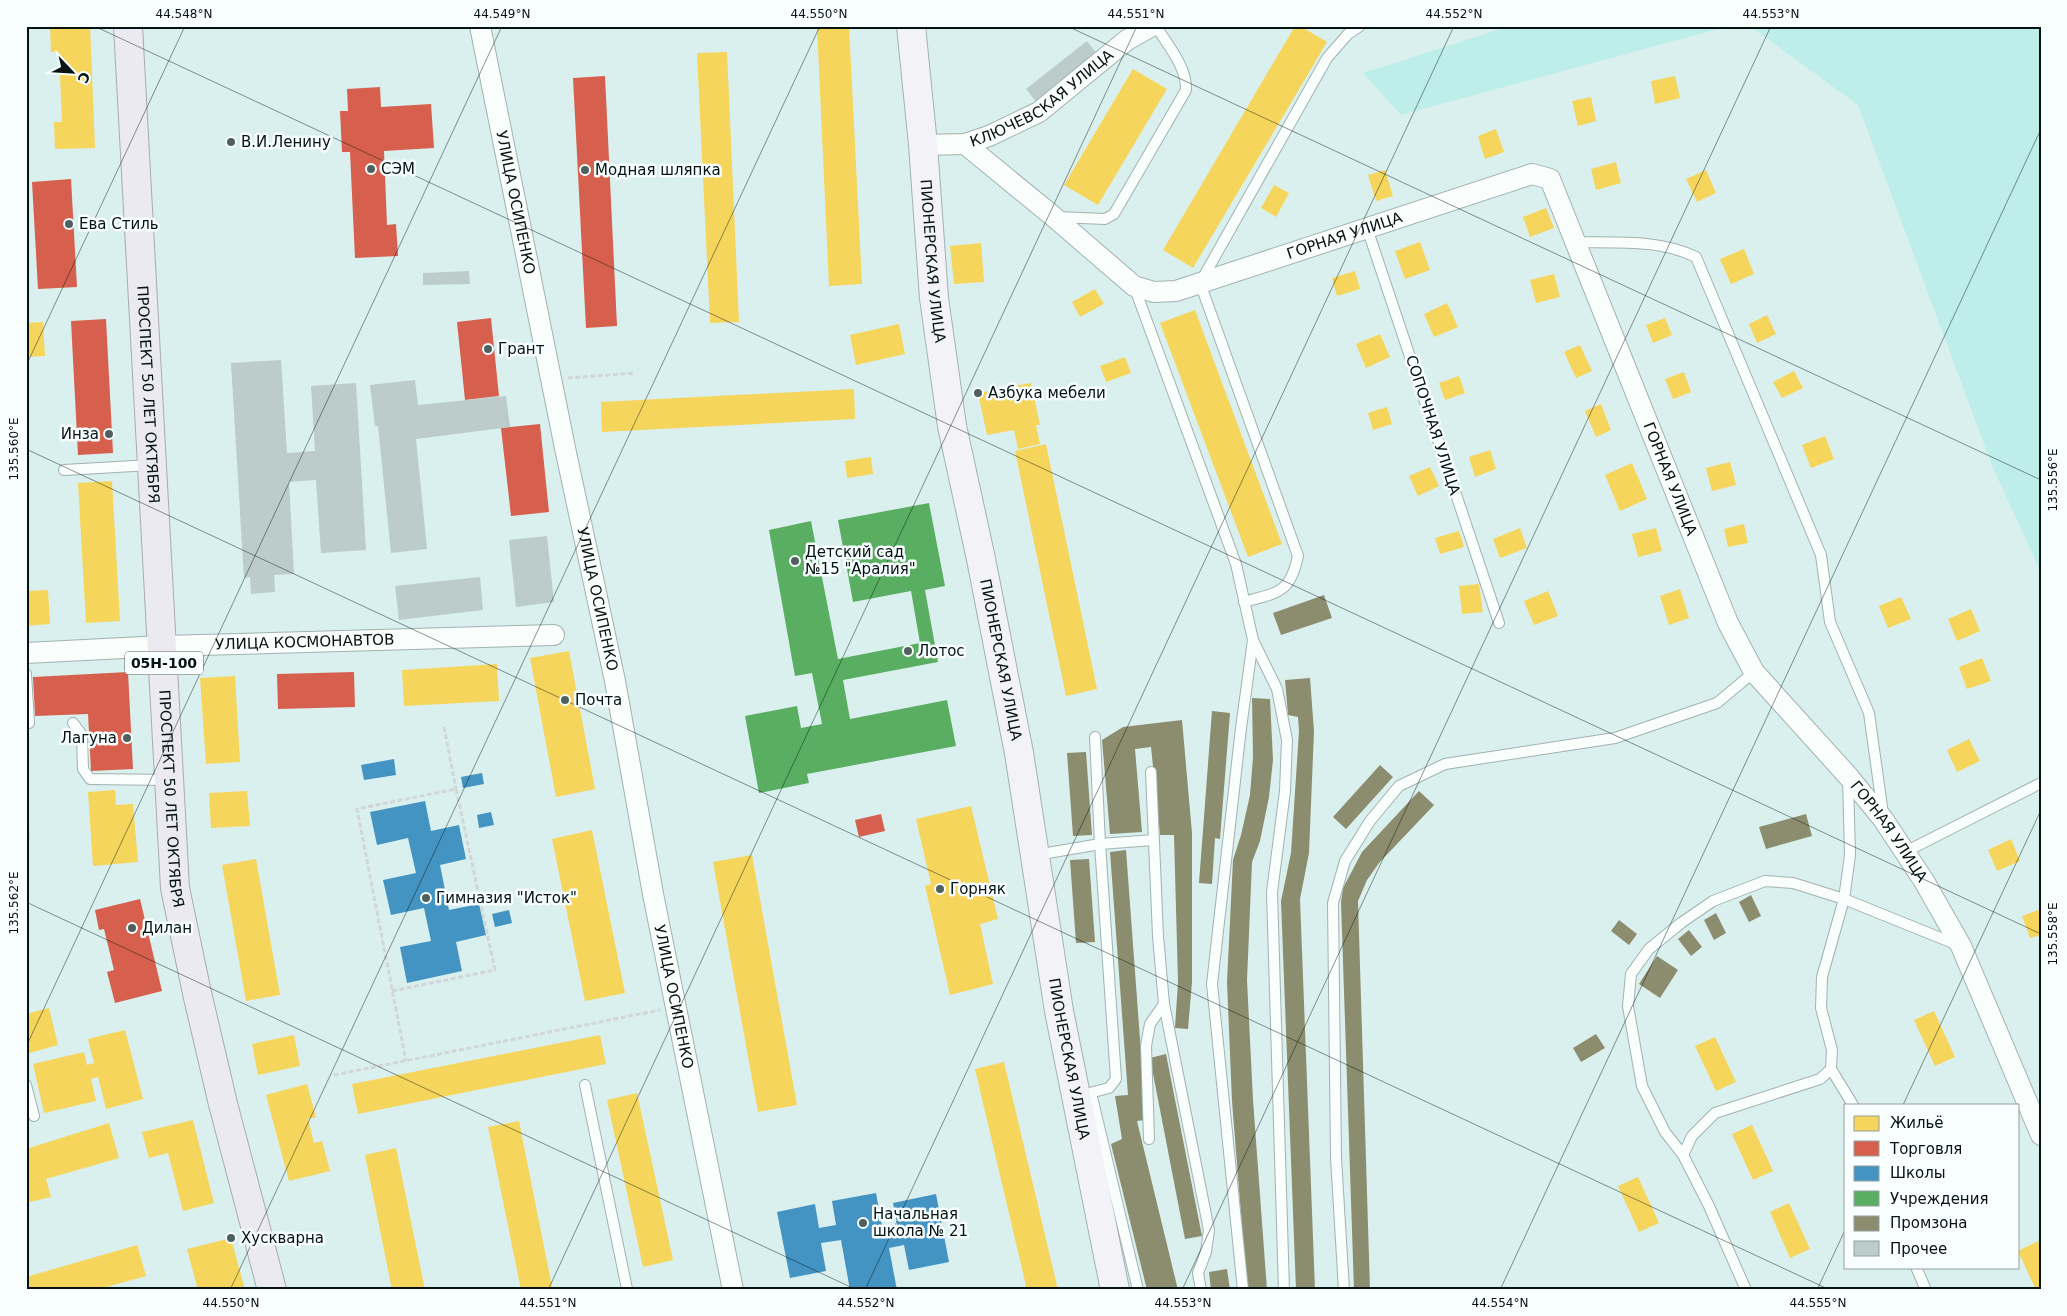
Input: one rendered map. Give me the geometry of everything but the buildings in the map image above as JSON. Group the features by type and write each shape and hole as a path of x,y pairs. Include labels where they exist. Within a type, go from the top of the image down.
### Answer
{"main road":[{"name":"ПРОСПЕКТ 50 ЛЕТ ОКТЯБРЯ","path":"128,26 175,888 223,1104 272,1290"},
{"name":"ПИОНЕРСКАЯ УЛИЦА","path":"911,26 923,145 934,298 952,426 981,559 1019,753 1059,1011 1083,1094 1115,1290"}],"street":[{"name":"УЛИЦА ОСИПЕНКО","path":"480,26 551,379 615,682 653,894 733,1290"},
{"name":"КЛЮЧЕВСКАЯ УЛИЦА","path":"923,145 965,144 989,136 1039,112 1086,76 1127,40 1152,26"},
{"path":"965,144 1134,286"},
{"name":"ГОРНАЯ УЛИЦА","path":"1134,286 1154,292 1176,292 1532,174 1550,179 1705,570 1728,623 1754,672 1848,776 1883,819 1924,881 1961,946 2041,1135"},
{"name":"УЛИЦА КОСМОНАВТОВ","path":"26,653 163,646 554,635"}],"lane":[{"path":"1054,217 1105,219 1114,214 1186,90 1186,80 1181,68 1156,26"},
{"path":"1244,602 1282,591 1294,575 1298,556 1200,284 1327,58 1348,34 1360,26"},
{"name":"СОПОЧНАЯ УЛИЦА","path":"1367,228 1499,623"},
{"path":"1575,242 1662,246 1683,251 1696,258 1821,555 1830,622 1869,713 1883,819"},
{"path":"1134,286 1236,564 1253,640 1277,689 1287,740 1285,792 1272,892 1284,1290"},
{"path":"64,470 152,465"},
{"path":"1243,1290 1212,984 1253,640"},
{"path":"1344,1290 1336,1158 1333,903 1345,861 1370,821 1399,786 1444,764 1615,738 1717,703 1754,672"},
{"path":"26,674 29,723"},
{"path":"73,723 82,735 83,769 90,779 170,780"},
{"path":"1095,737 1100,844 1116,1078 1110,1088 1083,1094 1138,1290"},
{"path":"1151,772 1158,936 1164,1004 1209,1230 1206,1252 1198,1273 1201,1290"},
{"path":"1848,776 1850,855 1844,899 1822,977 1821,1008 1832,1050 1831,1069 1852,1104"},
{"path":"1905,852 2041,783"},
{"path":"1036,855 1100,844 1154,840"},
{"path":"1746,1290 1709,1206 1683,1155 1665,1132 1642,1086 1628,1006 1631,974 1649,949 1713,900 1766,881 1793,883 1844,899 1961,946"},
{"path":"1149,1139 1146,1046 1150,1024 1164,1004"},
{"path":"1683,1155 1692,1136 1715,1113 1820,1079 1831,1069"},
{"path":"26,1085 34,1116"},
{"path":"585,1085 627,1289"},
{"path":"1916,1268 1926,1290"}],"path":[{"path":"551,379 634,373"},
{"path":"392,991 495,970 444,727"},
{"path":"406,1061 357,809 456,789"},
{"path":"334,1075 676,1007"}],"shaded area":[{"path":"1510,26 1729,26 1401,115 1363,73"},
{"path":"1750,26 2041,26 2041,572 1993,468 1858,105"}],"place":[{"name":"В.И.Ленину","path":"231,142"},
{"name":"СЭМ","path":"371,169"},
{"name":"Модная шляпка","path":"585,170"},
{"name":"Ева Стиль","path":"69,224"},
{"name":"Грант","path":"488,349"},
{"name":"Азбука мебели","path":"978,393"},
{"name":"Инза","path":"109,434"},
{"name":"Детский сад №15 \"Аралия\"","path":"795,561"},
{"name":"Лотос","path":"908,651"},
{"name":"Почта","path":"565,700"},
{"name":"Лагуна","path":"127,738"},
{"name":"Горняк","path":"940,889"},
{"name":"Гимназия \"Исток\"","path":"426,898"},
{"name":"Дилан","path":"132,928"},
{"name":"Начальная школа № 21","path":"863,1223"},
{"name":"Хускварна","path":"231,1238"}]}
